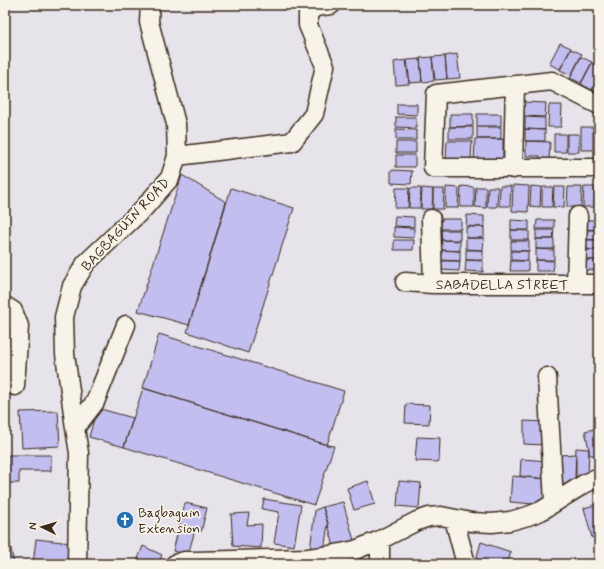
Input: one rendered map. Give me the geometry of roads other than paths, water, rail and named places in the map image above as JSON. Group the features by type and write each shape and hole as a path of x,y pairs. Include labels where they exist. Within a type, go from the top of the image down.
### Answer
{"street":[{"name":"BAGBAGUIN ROAD","path":"77,564 79,453 65,354 64,317 72,286 86,263 143,209 170,178 177,156 176,124 149,22 150,5"},
{"path":"177,156 292,142 314,114 325,66 308,24 308,14 315,7 331,5"},
{"path":"599,105 552,81 436,94 433,168 599,168"},
{"path":"513,169 515,84"},
{"path":"576,284 578,216"},
{"path":"431,219 433,284"},
{"name":"SABADELLA STREET","path":"405,282 433,284 599,284"},
{"path":"5,306 14,311 19,326 15,386"},
{"path":"75,428 95,402 126,325"},
{"path":"548,377 554,502"},
{"path":"175,564 184,561 308,558 331,555 355,550 380,540 417,521 429,517 441,516 471,522 492,523 510,521 541,511 599,476"},
{"path":"454,518 466,564"},
{"path":"380,540 380,564"}],"place":[{"name":"Bagbaguin Extension","path":"125,520"}]}
